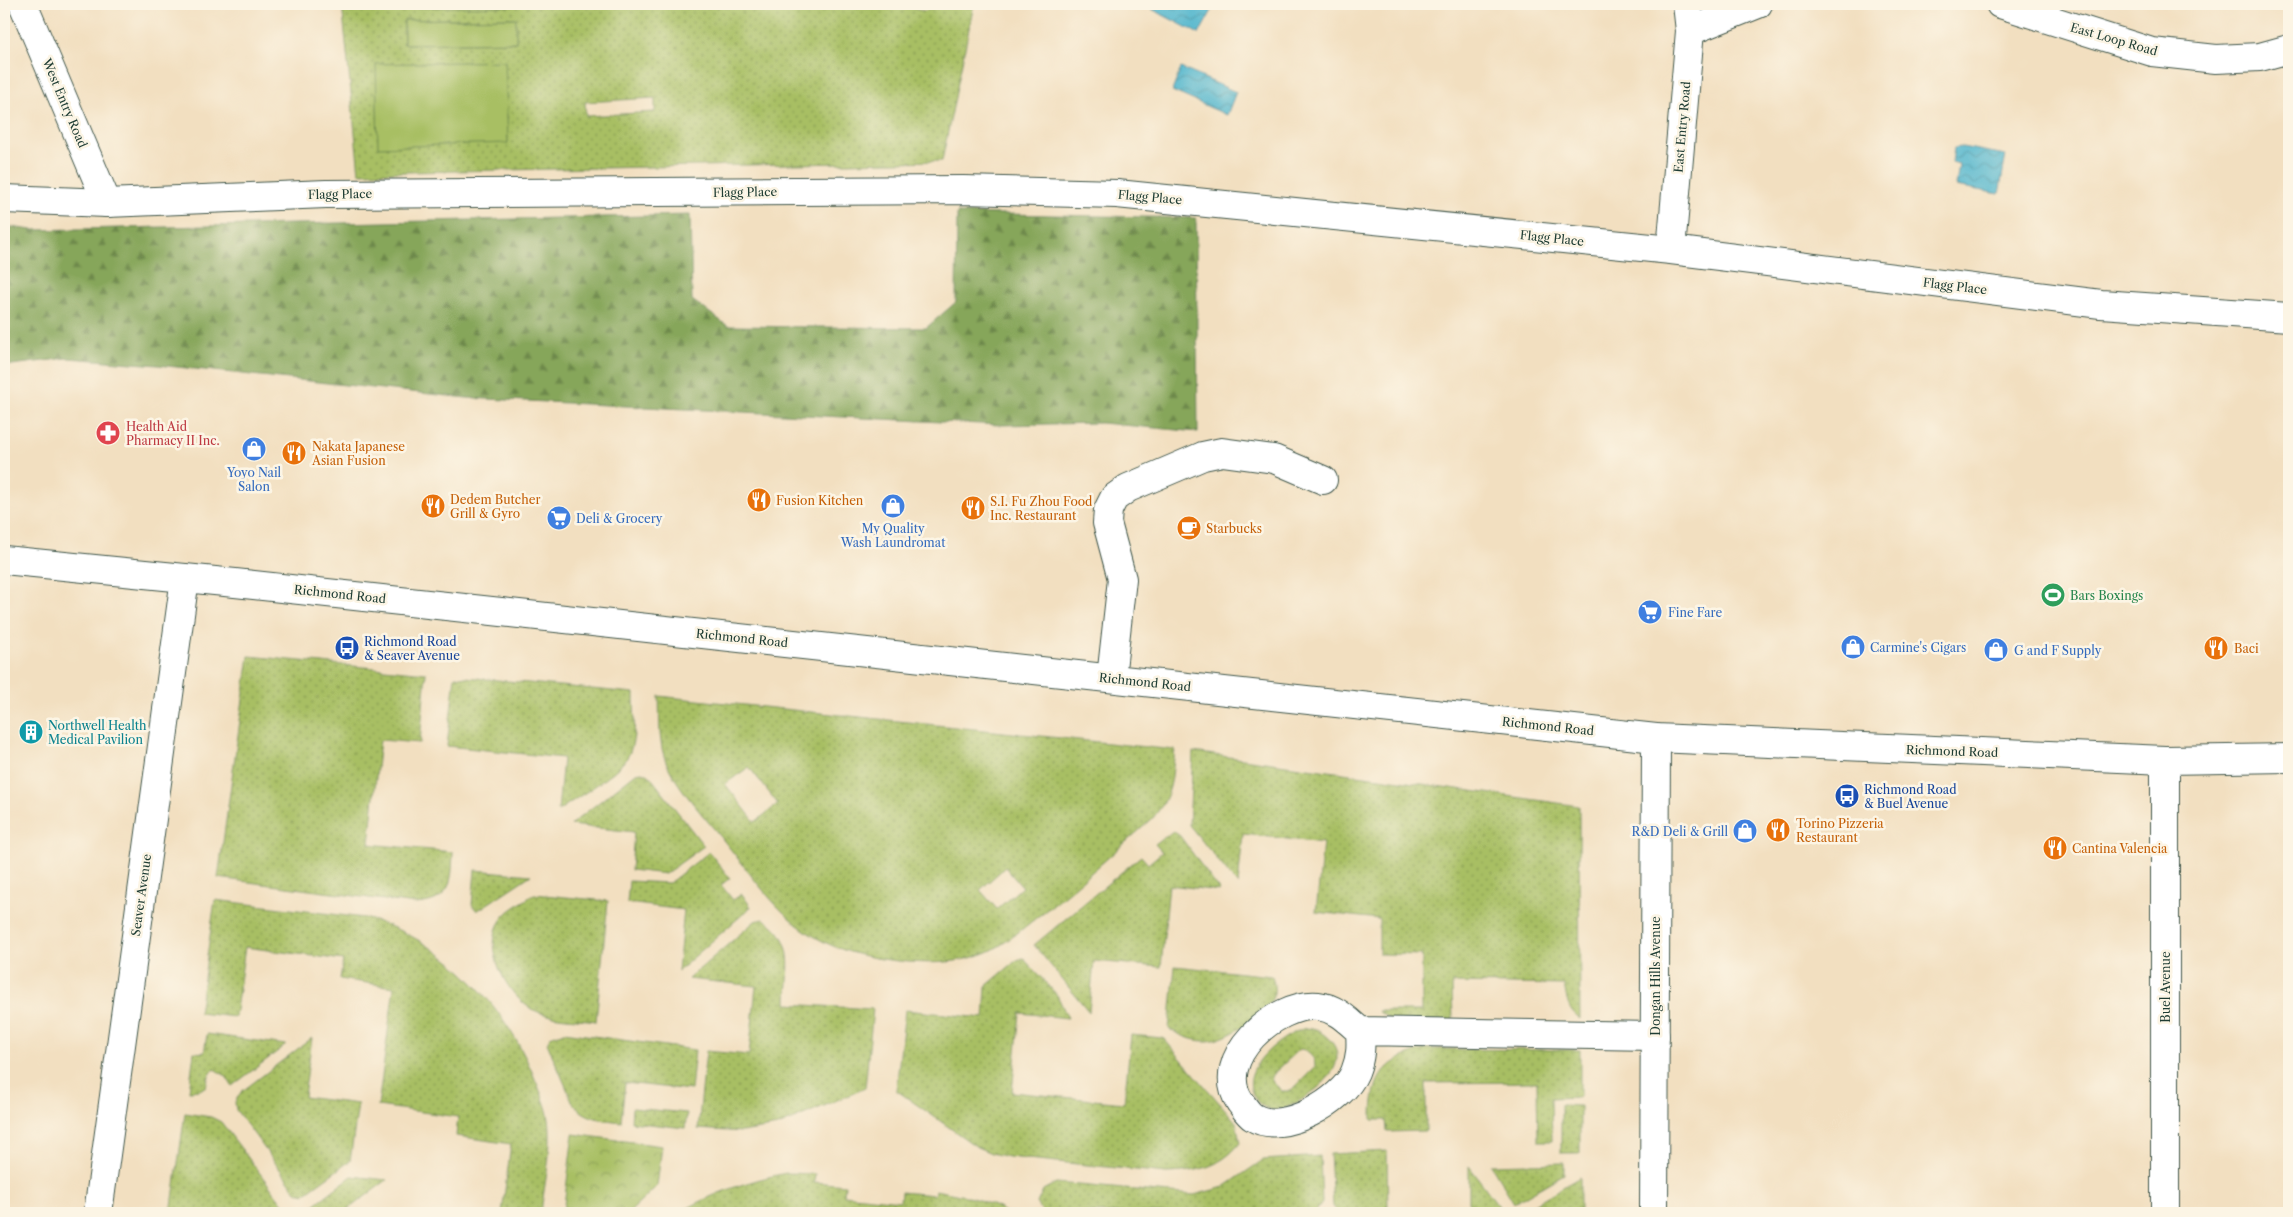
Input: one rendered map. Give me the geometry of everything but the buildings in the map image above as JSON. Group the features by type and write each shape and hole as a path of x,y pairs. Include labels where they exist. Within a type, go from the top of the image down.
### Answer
{"street":[{"name":"West Entry Road","path":"23,4 107,203"},
{"name":"East Entry Road","path":"1671,250 1690,31 1687,4"},
{"path":"1690,31 1758,4"},
{"name":"East Loop Road","path":"2000,4 2152,52 2216,59 2260,57 2289,50"},
{"name":"Flagg Place","path":"4,200 107,203 326,194 963,190 1117,194 1671,250 2101,304 2289,317"},
{"path":"1111,678 1122,579 1107,523 1108,510 1114,498 1128,488 1203,456 1222,452 1274,459 1323,480"},
{"name":"Richmond Road","path":"4,560 1656,738 2164,760 2289,758"},
{"name":"Seaver Avenue","path":"98,1213 185,578"},
{"name":"Dongan Hills Avenue","path":"1654,1213 1656,738"},
{"name":"Buel Avenue","path":"2164,760 2165,1213"},
{"path":"1360,1031 1361,1054 1354,1074 1341,1090 1306,1115 1281,1123 1265,1122 1252,1116 1234,1093 1232,1075 1237,1057 1246,1043 1284,1014 1298,1008 1319,1006 1339,1012 1360,1031 1655,1036"}],"green space":[{"path":"342,4 403,4 403,8 515,4 906,4 914,8 926,10 938,4 974,4 942,161 359,173","holes":["515,18 516,42 404,44 404,20","655,98 655,112 586,116 585,102"]},
{"path":"403,4 515,4 515,6 403,8"},
{"path":"516,18 516,42 404,44 404,20"},
{"path":"505,61 508,143 378,147 376,64"},
{"path":"957,213 1196,218 1198,432 1101,423 1000,425 467,398 158,365 68,358 4,366 4,226 32,230 690,215 692,300 728,326 926,328 956,302"},
{"path":"249,656 426,673 420,743 380,740 369,844 453,852 450,882 443,895 427,902 415,904 218,878"},
{"path":"455,676 634,693 634,730 630,752 618,768 609,776 558,811 563,758 447,746"},
{"path":"659,696 1175,750 1172,779 1164,802 1152,819 1092,872 1001,945 980,955 950,962 919,963 864,956 813,936 794,922 758,884 697,808 674,777 664,756 660,734","holes":["749,767 778,804 755,822 725,784","1005,867 1022,887 997,909 980,890"]},
{"path":"1193,752 1579,806 1580,1019 1570,1008 1564,985 1452,983 1453,1021 1392,1021 1378,1011 1422,1011 1422,955 1379,954 1379,919 1316,912 1323,843 1243,834 1238,885 1189,825"},
{"path":"642,772 649,775 704,846 665,874 631,870 634,832 570,825 636,773"},
{"path":"1173,831 1180,836 1220,891 1169,885 1161,967 1094,961 1089,1012 1034,945 1141,856 1148,864 1162,852 1155,844"},
{"path":"709,852 730,878 721,885 733,900 742,894 751,907 678,971 684,910 627,903 629,881 669,883"},
{"path":"475,870 531,875 477,911 472,905"},
{"path":"534,894 608,901 596,1021 546,1015 532,1009 522,1002 506,982 496,956 494,943 496,931 501,920 508,912"},
{"path":"215,900 365,918 394,928 421,941 446,958 468,978 507,1025 522,1051 545,1104 550,1124 550,1140 541,1213 502,1213 511,1144 456,1136 458,1117 378,1106 394,987 340,979 343,960 245,947 235,1017 199,1013"},
{"path":"764,919 775,928 782,937 786,947 789,968 787,1004 873,1009 865,1088 778,1126 742,1132 698,1129 706,1051 749,1055 756,986 688,979 755,921"},
{"path":"1023,958 1057,995 1068,1018 1020,1013 1012,1092 1124,1103 1131,1035 1163,1038 1236,1122 1240,1143 1224,1158 1207,1167 1198,1170 1166,1173 1008,1157 977,1147 896,1090 905,1010 984,1018 986,986 1017,960"},
{"path":"1175,966 1272,976 1274,993 1272,999 1260,1013 1233,1033 1213,1040 1200,1041 1191,1039 1169,1029"},
{"path":"1310,1028 1324,1034 1336,1050 1337,1061 1332,1072 1324,1082 1303,1099 1282,1109 1268,1109 1262,1106 1253,1095 1250,1081 1252,1074 1267,1052 1282,1040 1298,1031","holes":["1300,1049 1309,1052 1313,1057 1315,1067 1291,1091 1282,1091 1272,1081 1271,1076"]},
{"path":"564,1032 695,1050 691,1090 625,1083 621,1122 589,1116 578,1109 573,1103 547,1043 550,1037"},
{"path":"207,1034 286,1045 232,1086 226,1076 214,1069 209,1076 206,1086 200,1090 189,1091 194,1052 204,1053"},
{"path":"312,1038 304,1097 358,1104 350,1161 304,1194 296,1191 236,1110 235,1102 241,1092"},
{"path":"1426,1049 1580,1050 1580,1097 1551,1098 1552,1141 1538,1141 1537,1082 1426,1083 1426,1131 1387,1132 1386,1120 1372,1120 1374,1092 1378,1081 1383,1072 1399,1059"},
{"path":"1561,1105 1580,1106 1580,1153 1561,1153"},
{"path":"632,1108 687,1113 685,1128 631,1122"},
{"path":"185,1113 211,1117 221,1122 290,1213 171,1213"},
{"path":"573,1134 662,1146 657,1186 629,1213 563,1213"},
{"path":"1387,1151 1388,1213 1337,1213 1333,1206 1330,1154"},
{"path":"1320,1156 1322,1203 1315,1213 1043,1213 1037,1203 1043,1190 1056,1183 1194,1195 1224,1187 1263,1160"},
{"path":"1564,1163 1564,1174 1514,1203 1491,1165"},
{"path":"1469,1166 1504,1213 1469,1213"},
{"path":"786,1173 815,1174 814,1182 845,1185 844,1195 900,1201 901,1192 934,1195 935,1190 982,1201 1007,1213 679,1213 731,1188"},
{"path":"352,1176 387,1180 343,1213 313,1213 315,1204"},
{"path":"1580,1177 1580,1213 1520,1213 1520,1212"}],"water":[{"path":"1142,4 1209,4 1214,7 1199,34"},
{"path":"1181,68 1236,92 1227,115 1172,91"},
{"path":"1962,147 2006,155 1999,194 1956,186 1959,164 1952,162 1954,148"}],"place":[{"name":"Health Aid Pharmacy II Inc.","path":"108,433"},
{"name":"Yoyo Nail Salon","path":"254,449"},
{"name":"Nakata Japanese Asian Fusion","path":"294,453"},
{"name":"Fusion Kitchen","path":"759,500"},
{"name":"Dedem Butcher Grill & Gyro","path":"433,506"},
{"name":"My Quality Wash Laundromat","path":"893,506"},
{"name":"S.I. Fu Zhou Food Inc. Restaurant","path":"973,508"},
{"name":"Deli & Grocery","path":"559,518"},
{"name":"Starbucks","path":"1189,528"},
{"name":"Bars Boxings","path":"2053,595"},
{"name":"Fine Fare","path":"1650,612"},
{"name":"Carmine's Cigars","path":"1853,647"},
{"name":"Richmond Road & Seaver Avenue","path":"347,648"},
{"name":"Baci","path":"2216,648"},
{"name":"G and F Supply","path":"1996,650"},
{"name":"Northwell Health Medical Pavilion","path":"31,732"},
{"name":"Richmond Road & Buel Avenue","path":"1847,796"},
{"name":"Torino Pizzeria Restaurant","path":"1778,830"},
{"name":"R&D Deli & Grill","path":"1745,831"},
{"name":"Cantina Valencia","path":"2055,848"}]}
